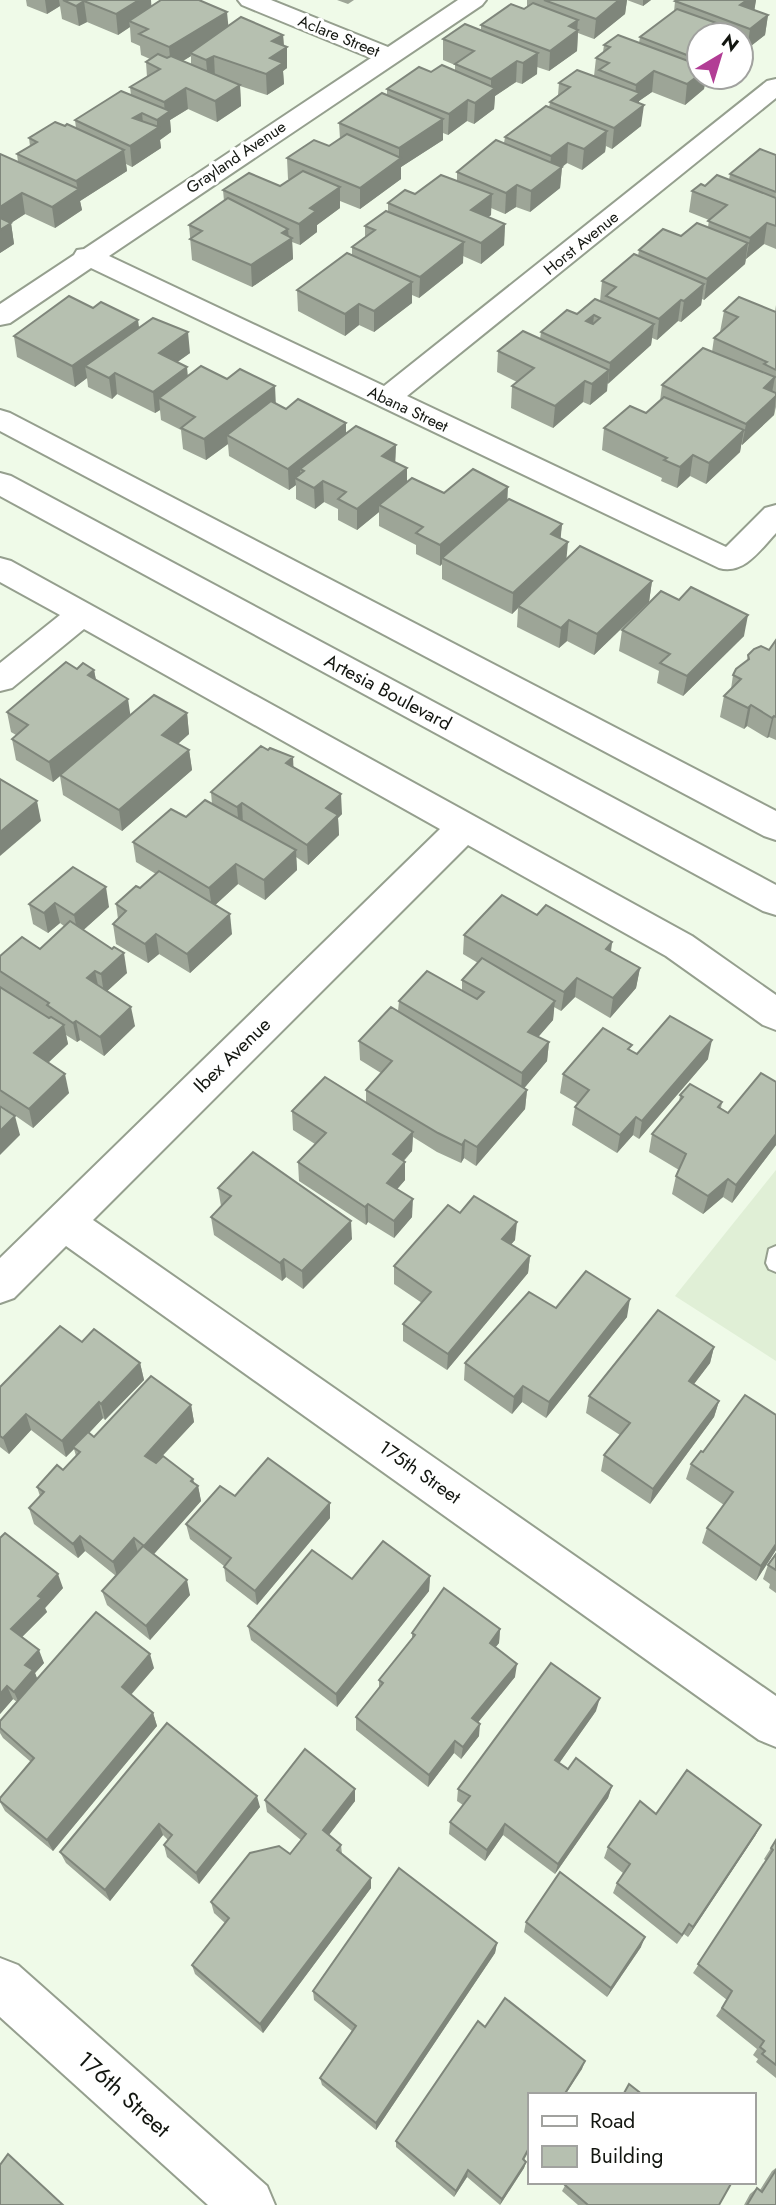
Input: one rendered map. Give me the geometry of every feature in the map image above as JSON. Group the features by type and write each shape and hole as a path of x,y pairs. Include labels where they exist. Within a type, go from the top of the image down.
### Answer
{"street":[{"name":"Aclare Street","path":"250,0 389,56"},
{"name":"Grayland Avenue","path":"0,317 474,0"},
{"name":"Horst Avenue","path":"386,399 776,86"},
{"name":"Abana Street","path":"88,256 730,561 776,515"},
{"path":"0,419 776,827"},
{"name":"Artesia Boulevard","path":"0,483 776,901"},
{"path":"0,568 679,946 776,1014"},
{"path":"0,680 82,614"},
{"name":"Ibex Avenue","path":"0,1285 464,827"},
{"name":"175th Street","path":"63,1221 776,1724"},
{"name":"176th Street","path":"0,1983 248,2205"}],"lane":[{"path":"776,1255 776,1263"}],"shaded area":[{"path":"776,1170 776,1361 675,1296"}],"building":[{"path":"63,0 139,0 116,14 84,1 76,6"},
{"path":"161,0 199,0 227,12 169,47 139,34 148,29 129,21"},
{"path":"544,0 619,0 596,19"},
{"path":"747,0 740,5 768,15 755,25 755,21 729,21 675,1"},
{"path":"533,3 578,20 569,26 578,30 550,51 481,25 511,4 524,9"},
{"path":"677,9 711,21 685,21 685,54 640,37"},
{"path":"241,17 283,35 272,41 287,47 270,58 283,63 266,74 214,56 206,60 190,53"},
{"path":"465,24 538,53 523,63 517,61 491,79 455,64 474,51 443,39"},
{"path":"618,35 685,60 685,83 654,71 636,85 599,70 609,63 596,58 610,47 604,45"},
{"path":"158,54 167,58 171,56 240,85 215,101 186,88 164,102 130,87 160,69 146,62"},
{"path":"442,65 495,88 475,103 468,100 449,114 387,89 419,67 431,72"},
{"path":"577,70 640,93 631,100 644,105 614,128 550,102 570,87 559,83"},
{"path":"121,91 170,111 157,120 142,113 133,118 159,127 130,146 75,120"},
{"path":"382,93 443,119 399,148 339,123"},
{"path":"546,106 607,131 584,149 568,143 551,156 505,137"},
{"path":"55,122 65,126 67,124 124,150 76,181 17,154 37,142 29,138"},
{"path":"347,134 401,158 360,188 287,158 314,140 329,146"},
{"path":"496,140 562,167 531,191 517,185 506,193 457,172"},
{"path":"760,149 776,155 776,192 730,174"},
{"path":"0,154 79,189 52,207 22,193 0,207"},
{"path":"303,171 340,187 310,208 316,211 299,224 223,190 249,173 280,186"},
{"path":"441,175 492,194 471,210 505,224 481,243 388,203 405,190 415,194"},
{"path":"717,175 776,198 776,226 767,223 750,238 708,221 727,205 692,191 701,184 705,186"},
{"path":"228,198 288,229 282,233 292,238 251,265 190,239 202,231 189,225"},
{"path":"386,211 464,242 420,277 352,247 375,230 365,226"},
{"path":"0,218 11,223 0,230"},
{"path":"697,223 748,243 707,279 639,250 663,229 681,236"},
{"path":"347,253 412,282 374,311 359,304 345,314 297,290"},
{"path":"634,254 704,284 659,319 606,296 616,287 602,281"},
{"path":"69,296 93,308 101,302 138,320 72,366 14,336"},
{"path":"739,297 776,312 776,370 764,364 767,362 714,338 738,317 724,311"},
{"path":"595,299 654,324 610,363 541,332 567,310 577,314","holes":["594,315 600,318 593,324 586,321"]},
{"path":"153,318 188,332 159,353 187,367 153,392 115,373 109,378 85,366"},
{"path":"523,331 609,370 592,384 585,381 555,406 512,386 534,368 498,351"},
{"path":"703,348 775,377 764,388 776,393 776,396 746,424 662,385"},
{"path":"201,366 227,379 240,369 275,386 204,439 181,428 195,417 159,398"},
{"path":"664,397 744,430 709,463 693,455 680,467 604,428 630,406 646,413"},
{"path":"298,399 346,423 288,469 227,435 271,401 286,409"},
{"path":"356,426 396,445 382,456 407,468 357,509 338,499 346,492 323,481 314,488 295,478 304,471 300,469"},
{"path":"473,469 508,487 440,545 416,533 423,527 379,505 412,478 444,493"},
{"path":"509,499 562,524 551,534 568,542 513,593 442,558"},
{"path":"580,546 652,581 597,634 569,620 561,628 518,606"},
{"path":"691,587 748,615 687,676 660,663 670,654 622,630 661,591 679,600"},
{"path":"776,640 776,717 772,718 751,705 748,708 724,696 741,679 733,675 736,669 749,659 748,655 761,646 769,650"},
{"path":"66,662 77,669 83,663 94,670 88,675 128,699 49,762 12,739 28,725 7,712"},
{"path":"154,695 187,713 162,735 189,750 119,810 60,775"},
{"path":"261,746 293,757 286,763 341,794 326,808 338,815 307,845 242,803 237,807 211,792"},
{"path":"0,779 37,801 0,832"},
{"path":"205,800 296,850 264,880 236,864 209,888 133,842 171,809 186,817"},
{"path":"73,867 106,887 74,915 55,903 44,913 29,904"},
{"path":"159,871 230,914 187,954 156,934 145,944 113,924 126,911 116,904 136,886 140,888"},
{"path":"502,895 537,915 546,905 612,942 606,949 640,968 613,998 577,978 564,992 464,935"},
{"path":"70,921 112,949 114,947 124,953 101,974 95,971 87,978 131,1007 100,1037 76,1021 73,1023 47,1005 49,1003 0,971 0,956 22,937 40,949"},
{"path":"482,958 555,1001 528,1032 549,1042 522,1073 399,1001 427,971 477,999 484,992 462,980"},
{"path":"0,987 64,1025 34,1053 65,1074 29,1109 0,1090"},
{"path":"391,1007 527,1090 477,1147 465,1140 462,1145 438,1133 366,1090 392,1061 359,1041"},
{"path":"670,1016 712,1040 642,1121 636,1117 620,1135 575,1107 589,1090 563,1074 603,1028 632,1045 628,1049 637,1054"},
{"path":"761,1073 776,1082 776,1134 736,1185 728,1179 708,1196 676,1176 686,1154 652,1134 683,1097 680,1095 690,1084 722,1102 718,1107 728,1113"},
{"path":"325,1077 413,1132 393,1154 405,1162 387,1183 413,1199 394,1221 368,1204 365,1207 298,1162 326,1133 292,1111"},
{"path":"0,1106 15,1116 0,1131"},
{"path":"253,1152 351,1221 302,1271 284,1259 280,1263 211,1217 231,1196 218,1188"},
{"path":"474,1196 517,1222 502,1239 530,1256 448,1354 403,1324 431,1292 394,1266 448,1205 460,1213"},
{"path":"586,1271 630,1299 549,1402 523,1386 514,1397 465,1363 529,1292 556,1308"},
{"path":"658,1310 714,1347 689,1381 719,1401 653,1489 604,1455 630,1423 589,1396"},
{"path":"60,1326 82,1342 94,1329 140,1363 62,1441 26,1414 3,1438 0,1436 0,1387"},
{"path":"151,1376 191,1405 145,1456 156,1463 163,1456 198,1486 144,1546 134,1538 113,1562 80,1536 73,1544 29,1508 44,1492 37,1487 57,1465 63,1470 80,1452 73,1447 88,1432 94,1437"},
{"path":"745,1395 776,1415 776,1544 761,1566 707,1528 733,1492 691,1464"},
{"path":"268,1458 330,1503 255,1591 224,1567 231,1558 186,1524 220,1486 235,1496"},
{"path":"5,1533 58,1574 38,1596 42,1598 11,1629 39,1650 25,1665 33,1670 14,1692 7,1686 0,1694 0,1538"},
{"path":"383,1541 430,1576 336,1694 248,1626 312,1550 352,1579"},
{"path":"143,1546 187,1580 146,1626 102,1591"},
{"path":"776,1554 776,1570 768,1565"},
{"path":"444,1588 500,1629 490,1643 517,1664 472,1718 480,1724 463,1747 455,1741 429,1775 356,1717 383,1683 379,1680 415,1635 412,1633"},
{"path":"96,1612 150,1654 122,1687 153,1713 47,1840 0,1801 34,1758 0,1728 0,1721"},
{"path":"551,1663 600,1698 555,1760 568,1769 576,1758 612,1786 558,1864 505,1824 487,1850 450,1822 470,1796 458,1789"},
{"path":"167,1723 257,1796 196,1873 164,1845 172,1835 159,1824 105,1890 60,1852"},
{"path":"305,1749 355,1789 323,1830 341,1845 337,1850 371,1878 260,2024 192,1965 229,1918 211,1902 250,1853 279,1846 290,1854 306,1834 265,1800"},
{"path":"687,1770 761,1825 693,1927 689,1924 682,1935 617,1883 630,1864 608,1847 640,1801 656,1814"},
{"path":"776,1840 776,2065 762,2054 765,2051 760,2047 764,2041 722,2008 732,1991 698,1964 773,1850 771,1848"},
{"path":"399,1868 497,1943 376,2123 320,2078 356,2026 313,1991"},
{"path":"560,1872 645,1937 611,1988 526,1922"},
{"path":"505,1998 585,2061 565,2093 528,2093 528,2150 523,2159 526,2162 502,2199 468,2170 456,2191 396,2141 478,2021 485,2027"},
{"path":"629,2084 640,2093 624,2093"},
{"path":"8,2154 63,2205 0,2205 0,2165"},
{"path":"776,2170 776,2205 747,2205 757,2188 762,2192"},
{"path":"731,2184 719,2205 588,2205 565,2185"}]}
